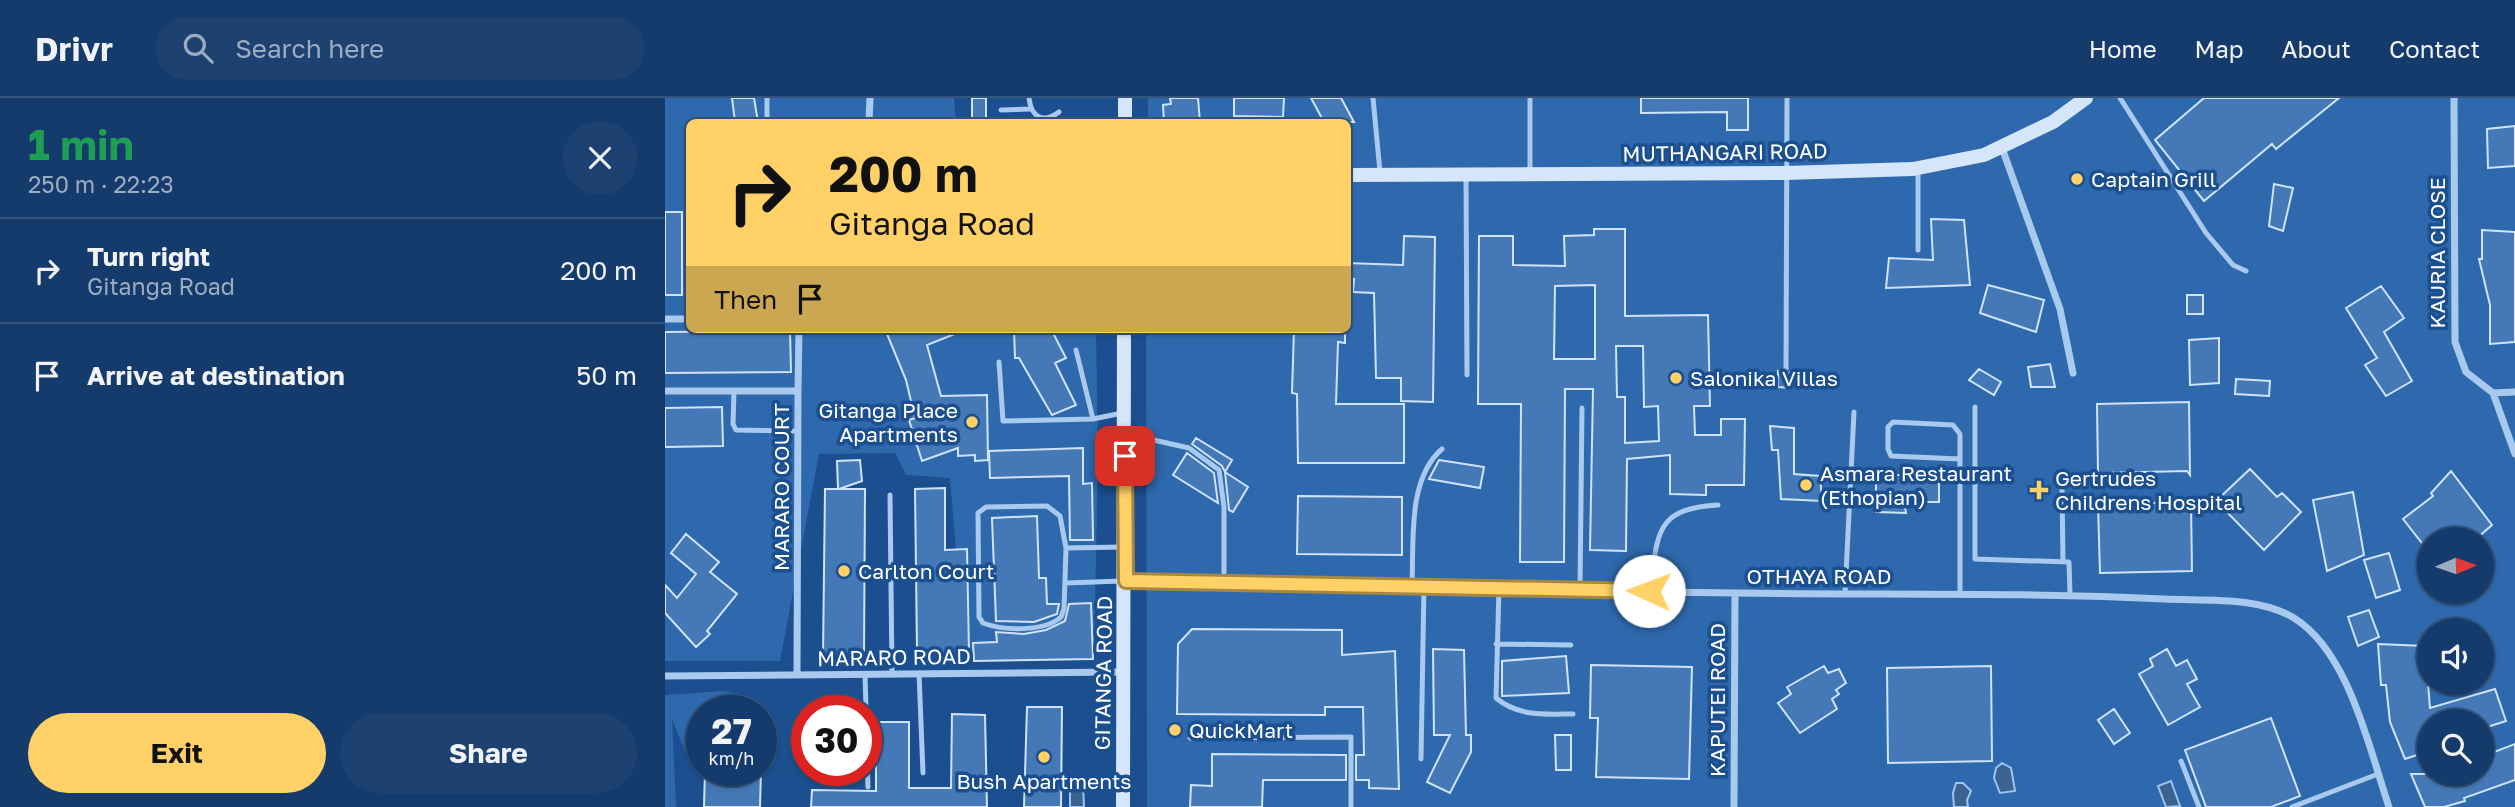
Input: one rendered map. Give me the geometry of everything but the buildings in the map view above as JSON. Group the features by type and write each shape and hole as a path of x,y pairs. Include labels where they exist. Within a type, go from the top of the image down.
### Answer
{"street":[{"path":"869,119 870,98"},
{"path":"1125,98 1125,119"},
{"name":"MUTHANGARI ROAD","path":"1351,175 1786,173 1919,169 1984,155 2002,148 2053,122 2086,98"},
{"name":"KAURIA CLOSE","path":"2454,98 2455,342 2466,372 2493,393"},
{"path":"2002,148 2056,298 2073,373"},
{"path":"665,319 686,319"},
{"path":"798,391 799,333"},
{"name":"GITANGA ROAD","path":"1123,807 1126,581 1124,333"},
{"name":"MARARO COURT","path":"665,391 798,391 797,675"},
{"path":"2515,392 2493,393 2515,454"},
{"name":"OTHAYA ROAD","path":"1126,581 1735,593 2070,594 2261,606 2291,616 2322,642 2337,663 2389,807"},
{"name":"KAPUTEI ROAD","path":"1734,807 1735,593"},
{"name":"MARARO ROAD","path":"665,676 1124,673"}],"lane":[{"path":"767,98 767,119"},
{"path":"1029,98 1030,109 1039,118 1046,119 1059,112"},
{"path":"1373,98 1380,175"},
{"path":"1529,175 1530,98"},
{"path":"1786,369 1787,98"},
{"path":"2120,98 2206,233 2233,264 2246,271"},
{"path":"1001,110 1030,109"},
{"path":"1918,250 1919,169"},
{"path":"1466,175 1467,376"},
{"path":"1076,350 1093,419"},
{"path":"999,362 1003,421 1093,419 1125,413"},
{"path":"734,391 733,424 736,430 798,431"},
{"path":"1580,589 1582,408"},
{"path":"1975,408 1975,559 2069,562 2070,594"},
{"path":"1845,594 1854,412"},
{"path":"1960,459 1891,456 1888,449 1888,427 1893,422 1953,425 1960,434 1960,459 1960,594"},
{"path":"1125,433 1189,449 1219,470 1224,507 1224,582"},
{"path":"1412,585 1417,507 1424,470 1442,449"},
{"path":"2062,488 2063,561"},
{"path":"890,495 892,673"},
{"path":"1649,591 1664,524 1674,513 1688,507 1718,505"},
{"path":"986,507 1054,509 1062,521 1066,548 1065,609 1061,617 1049,625 998,627 983,623 979,617 978,513 986,507"},
{"path":"1066,548 1125,547"},
{"path":"1066,583 1126,581"},
{"path":"1421,759 1424,586"},
{"path":"1499,587 1496,698 1510,709 1524,713 1573,714"},
{"path":"1496,644 1571,645"},
{"path":"919,673 923,773"},
{"path":"865,674 866,695"},
{"path":"1190,738 1351,737 1351,807"},
{"path":"2181,761 2199,807"},
{"path":"2292,807 2378,774"}],"shaded area":[{"path":"665,98 954,98 956,119 686,119 686,333 1096,333 1098,456 1094,656 965,660 950,478 906,475 895,453 819,454 780,661 665,661"},
{"path":"1148,98 2515,98 2515,807 1147,807 1146,333 1351,333 1351,119 1148,119"},
{"path":"724,691 738,694 686,695 686,753 672,719 676,807 665,807 665,695"},
{"path":"2002,763 2011,768 2015,791 2000,793 1994,778 1996,768"},
{"path":"2171,781 2180,806 2166,807 2158,786"},
{"path":"1956,783 1963,783 1971,791 1967,800 1968,807 1954,807 1953,793"},
{"path":"1083,784 1084,807 1070,807 1070,785"}],"place":[{"name":"Captain Grill","path":"2077,179"},
{"name":"Salonika Villas","path":"1676,378"},
{"name":"Gitanga Place Apartments","path":"972,422"},
{"name":"Asmara Restaurant (Ethopian)","path":"1806,485"},
{"name":"Gertrudes Childrens Hospital","path":"2039,490"},
{"name":"Carlton Court","path":"844,571"},
{"name":"QuickMart","path":"1175,730"},
{"name":"Bush Apartments","path":"1044,757"}],"route":[{"path":"1125,456 1126,581 1649,591"}]}
